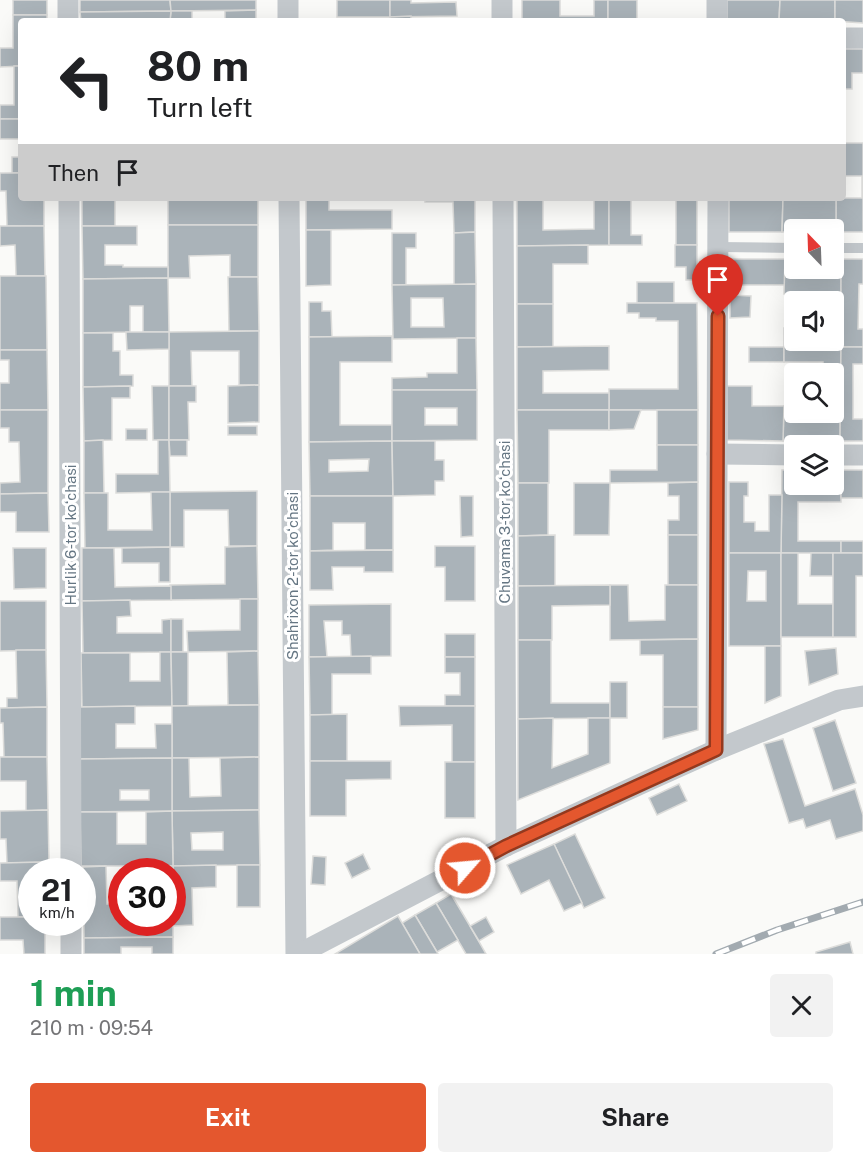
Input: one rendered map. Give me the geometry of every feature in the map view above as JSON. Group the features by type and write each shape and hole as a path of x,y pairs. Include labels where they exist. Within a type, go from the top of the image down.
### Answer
{"street":[{"path":"68,0 68,18"},
{"path":"288,0 288,18"},
{"path":"502,0 502,18"},
{"path":"717,0 717,18"},
{"path":"846,38 863,38"},
{"name":"Hurlik 6-tor koʻchasi","path":"69,201 70,858"},
{"name":"Shahrixon 2-tor koʻchasi","path":"290,201 298,954"},
{"name":"Chuvama 3-tor koʻchasi","path":"503,201 506,846"},
{"path":"716,750 718,201"},
{"path":"717,454 784,455"},
{"path":"844,455 863,455"},
{"path":"298,954 506,846 716,750 839,700 863,696"},
{"path":"71,936 71,954"}],"lane":[{"path":"719,247 784,248"},
{"path":"844,248 863,248"}],"building":[{"path":"13,0 47,0 47,15 13,15"},
{"path":"80,0 170,0 171,11 80,12"},
{"path":"170,0 256,0 256,10 171,11"},
{"path":"337,0 390,0 390,17 337,17"},
{"path":"390,0 411,0 411,3 456,2 457,16 390,17"},
{"path":"522,0 560,0 560,16 594,16 594,0 608,0 608,18 522,18"},
{"path":"608,0 637,0 637,18 608,18"},
{"path":"727,0 780,0 779,18 727,18"},
{"path":"780,0 835,0 835,18 779,18"},
{"path":"835,0 863,0 863,23 846,22 846,18 835,18"},
{"path":"256,10 256,18 225,18 225,11"},
{"path":"171,11 192,11 192,18 170,18"},
{"path":"171,11 170,18 81,18 80,12"},
{"path":"13,15 47,15 47,18 18,18 18,66 0,67 0,48 13,48"},
{"path":"411,16 411,18 390,18"},
{"path":"846,49 863,49 863,73 852,73 852,89 846,89"},
{"path":"14,66 18,66 18,119 0,119 0,105 14,105"},
{"path":"0,119 18,119 18,139 0,139"},
{"path":"846,143 863,143 863,232 844,232 844,219 836,219 836,201 846,201 846,198 862,198 862,176 846,176"},
{"path":"12,157 18,157 18,173 12,173"},
{"path":"0,173 18,173 18,201 44,201 44,226 7,226 6,191 0,191"},
{"path":"82,201 115,201 115,226 82,226"},
{"path":"168,201 258,201 258,225 168,225"},
{"path":"306,201 329,201 329,210 392,210 392,229 306,230"},
{"path":"475,201 475,232 454,233 453,202 425,202"},
{"path":"517,201 543,201 543,230 594,229 594,201 609,201 609,245 517,246"},
{"path":"609,201 631,201 631,235 642,235 642,245 609,245"},
{"path":"676,201 697,201 697,245 676,245"},
{"path":"729,201 783,201 782,232 729,232"},
{"path":"783,201 836,201 836,219 784,219 784,232 782,232"},
{"path":"168,225 258,225 258,277 230,277 230,255 189,256 190,278 168,278"},
{"path":"0,226 44,226 45,276 16,276 15,245 0,246"},
{"path":"82,226 137,226 137,245 105,245 105,265 168,267 168,278 83,279"},
{"path":"306,230 331,230 331,285 306,286"},
{"path":"475,232 476,284 454,285 454,233"},
{"path":"392,233 416,233 416,248 406,248 406,285 392,285"},
{"path":"588,245 588,264 553,264 553,304 517,304 517,246"},
{"path":"675,245 697,245 697,280 686,280 686,267 675,267"},
{"path":"728,259 784,259 785,285 728,285"},
{"path":"844,259 863,259 863,284 859,284 858,329 863,329 863,347 844,347 844,291 841,291 841,279 844,279"},
{"path":"0,276 46,276 47,350 0,350"},
{"path":"228,277 258,277 259,331 229,331"},
{"path":"168,278 169,332 143,332 143,306 130,306 130,332 83,333 83,279"},
{"path":"784,279 841,279 841,291 784,291"},
{"path":"637,282 674,282 674,303 637,303"},
{"path":"476,284 476,338 393,339 392,285","holes":["411,298 443,298 444,327 411,327"]},
{"path":"730,295 751,296 750,317 730,318"},
{"path":"309,302 322,302 322,311 331,311 332,337 309,337"},
{"path":"627,303 697,303 698,410 609,410 609,389 678,389 678,321 639,318 639,313 627,313"},
{"path":"517,304 553,304 553,347 517,347"},
{"path":"259,331 259,385 239,385 239,351 191,351 192,386 169,386 169,332"},
{"path":"126,332 169,332 169,349 127,350"},
{"path":"83,333 113,333 113,351 120,351 120,375 133,375 133,386 83,387"},
{"path":"392,336 392,362 340,362 340,425 392,425 392,441 309,442 309,337"},
{"path":"457,338 476,338 477,390 392,390 392,378 427,377 427,373 457,373"},
{"path":"609,346 609,370 543,371 543,393 609,393 609,410 517,410 517,347"},
{"path":"749,347 784,347 784,362 749,362"},
{"path":"844,347 863,347 863,364 853,364 853,419 863,419 863,441 844,441 844,435 840,435 840,423 844,423 844,363 841,363 841,351 844,351"},
{"path":"0,350 47,350 48,410 0,410 0,383 9,383 9,360 0,360"},
{"path":"784,351 841,351 841,363 784,362"},
{"path":"259,385 259,422 228,423 228,386"},
{"path":"130,386 130,398 112,398 112,440 84,441 83,387"},
{"path":"152,386 169,386 169,440 153,440"},
{"path":"169,386 196,386 196,402 188,402 189,440 169,440"},
{"path":"727,386 752,386 752,406 784,406 783,441 727,440"},
{"path":"392,390 477,390 477,440 392,441","holes":["425,408 457,408 457,425 425,425"]},
{"path":"784,406 784,423 840,423 840,435 784,435 783,441"},
{"path":"0,410 48,410 48,493 0,494 0,483 20,482 19,442 9,442 9,428 0,428"},
{"path":"517,410 609,410 609,430 549,430 549,483 518,483"},
{"path":"609,410 641,410 634,429 609,430"},
{"path":"657,410 698,410 698,445 657,445"},
{"path":"228,426 257,426 257,435 228,435"},
{"path":"126,429 147,429 147,440 126,440"},
{"path":"103,440 104,493 84,493 84,441"},
{"path":"158,440 169,440 170,492 116,493 116,474 158,474"},
{"path":"169,440 187,440 187,456 170,456"},
{"path":"392,441 393,496 310,496 309,442","holes":["369,459 368,471 329,472 329,460"]},
{"path":"392,441 435,441 435,460 444,460 444,481 435,481 435,495 393,496"},
{"path":"657,445 698,445 698,482 610,483 610,470 657,470"},
{"path":"782,470 784,470 784,495 841,495 841,502 798,502 798,541 841,541 841,553 781,553"},
{"path":"844,470 863,470 863,498 841,498 841,495 844,495"},
{"path":"698,482 698,535 668,535 668,520 679,520 679,496 668,496 668,483"},
{"path":"729,482 748,482 748,496 744,496 744,522 755,522 755,531 769,531 769,495 782,495 781,553 729,553"},
{"path":"518,483 548,483 548,535 518,536"},
{"path":"574,483 610,483 609,535 574,535"},
{"path":"257,491 257,546 229,546 228,510 184,510 184,547 170,547 170,492"},
{"path":"151,492 170,492 170,547 85,548 84,493 108,493 108,530 152,530"},
{"path":"48,493 49,532 16,532 16,512 0,512 0,494"},
{"path":"310,496 393,496 393,550 365,550 365,523 333,523 333,550 310,551"},
{"path":"460,496 473,496 473,536 461,537"},
{"path":"555,535 555,586 518,586 518,536"},
{"path":"668,535 698,535 698,585 668,585"},
{"path":"841,541 863,541 863,553 841,553"},
{"path":"257,546 258,599 171,600 170,585 225,584 225,547"},
{"path":"435,546 475,546 475,601 445,601 445,567 435,567"},
{"path":"170,547 170,582 159,582 159,563 122,563 122,548"},
{"path":"13,548 46,548 46,588 14,589"},
{"path":"82,548 114,548 115,587 171,586 171,600 82,601"},
{"path":"393,550 393,572 364,572 364,567 332,567 333,590 310,590 310,551"},
{"path":"729,553 781,553 781,646 729,646","holes":["748,571 766,571 766,601 747,601"]},
{"path":"781,553 798,553 798,604 833,604 833,637 781,637"},
{"path":"811,553 833,553 833,576 810,576"},
{"path":"833,553 863,553 863,576 856,576 856,637 833,637"},
{"path":"610,585 628,585 629,621 665,620 665,585 698,585 698,639 610,640"},
{"path":"610,585 610,605 552,606 552,640 518,640 518,586"},
{"path":"240,599 258,599 258,651 188,652 187,631 240,630"},
{"path":"130,600 131,616 117,617 117,633 162,633 162,620 171,619 171,652 83,653 82,601"},
{"path":"0,601 46,601 46,650 0,651"},
{"path":"391,604 391,656 351,657 350,635 342,635 342,621 324,621 327,657 309,657 309,605"},
{"path":"171,619 183,619 183,652 171,652"},
{"path":"445,634 475,634 475,657 445,657"},
{"path":"698,639 698,707 663,707 663,655 640,655 640,640"},
{"path":"518,640 551,640 551,703 610,703 610,718 518,719"},
{"path":"765,646 781,646 781,696 765,703"},
{"path":"836,648 838,674 809,685 805,651"},
{"path":"16,650 46,650 47,707 7,708 7,698 17,698"},
{"path":"258,651 259,705 228,705 227,652"},
{"path":"160,652 171,652 172,706 82,707 81,653 130,653 130,681 160,681"},
{"path":"171,652 188,652 188,706 172,706"},
{"path":"371,656 371,674 332,674 332,715 310,715 309,657"},
{"path":"445,657 475,657 475,706 445,706 445,695 460,695 460,673 445,673"},
{"path":"610,682 627,682 627,718 610,718"},
{"path":"259,705 259,757 172,758 172,706"},
{"path":"135,706 135,724 116,724 116,748 156,748 155,724 172,724 172,758 80,759 80,707"},
{"path":"399,706 475,706 475,762 452,762 452,725 400,726"},
{"path":"47,707 47,757 4,757 0,708"},
{"path":"663,707 698,707 698,730 663,739"},
{"path":"347,714 347,761 310,761 310,715"},
{"path":"553,718 552,768 588,754 588,718 610,718 610,763 518,800 518,719"},
{"path":"835,720 856,783 833,791 813,728"},
{"path":"783,739 805,806 855,789 863,815 863,831 836,839 830,820 806,828 803,819 789,823 764,744"},
{"path":"0,757 47,757 48,810 26,811 26,781 0,781"},
{"path":"259,757 259,810 172,811 172,758 189,758 190,797 221,796 220,758"},
{"path":"172,758 172,811 80,812 80,759","holes":["120,790 149,790 149,800 120,800"]},
{"path":"310,761 391,761 391,779 346,780 346,816 310,816"},
{"path":"445,762 475,762 475,818 445,818"},
{"path":"679,784 687,801 657,815 649,798"},
{"path":"48,810 49,858 18,858 18,863 7,863 6,839 0,839 0,811"},
{"path":"259,810 260,865 186,866 186,858 173,858 172,811","holes":["223,832 223,850 192,850 191,833"]},
{"path":"172,811 173,858 108,858 108,866 96,866 96,858 81,858 80,812 117,812 117,844 146,844 146,812"},
{"path":"575,834 605,898 584,908 554,844"},
{"path":"554,844 582,903 564,911 549,880 521,894 507,865"},
{"path":"363,854 370,869 352,878 345,863"},
{"path":"313,856 326,857 325,885 311,884"},
{"path":"0,863 18,863 18,917 17,881 0,881"},
{"path":"216,865 216,887 192,888 193,925 186,925 186,866"},
{"path":"237,865 260,865 260,907 237,907"},
{"path":"96,866 106,866 108,936 173,937 84,938 84,936 96,936"},
{"path":"451,894 486,954 466,954 436,903"},
{"path":"436,903 458,940 437,952 415,915"},
{"path":"415,915 438,954 420,954 402,923"},
{"path":"398,916 420,954 335,954"},
{"path":"0,917 18,917 18,936 45,936 45,954 24,954 23,940 0,940"},
{"path":"486,917 494,932 479,941 470,926"},
{"path":"173,937 173,954 152,954 152,947 121,947 121,954 84,954 84,938"},
{"path":"850,942 853,954 816,954 816,952"}],"railway":[{"path":"716,954 777,930 863,902"}],"route":[{"path":"465,868 506,846 716,750 718,316"}]}
